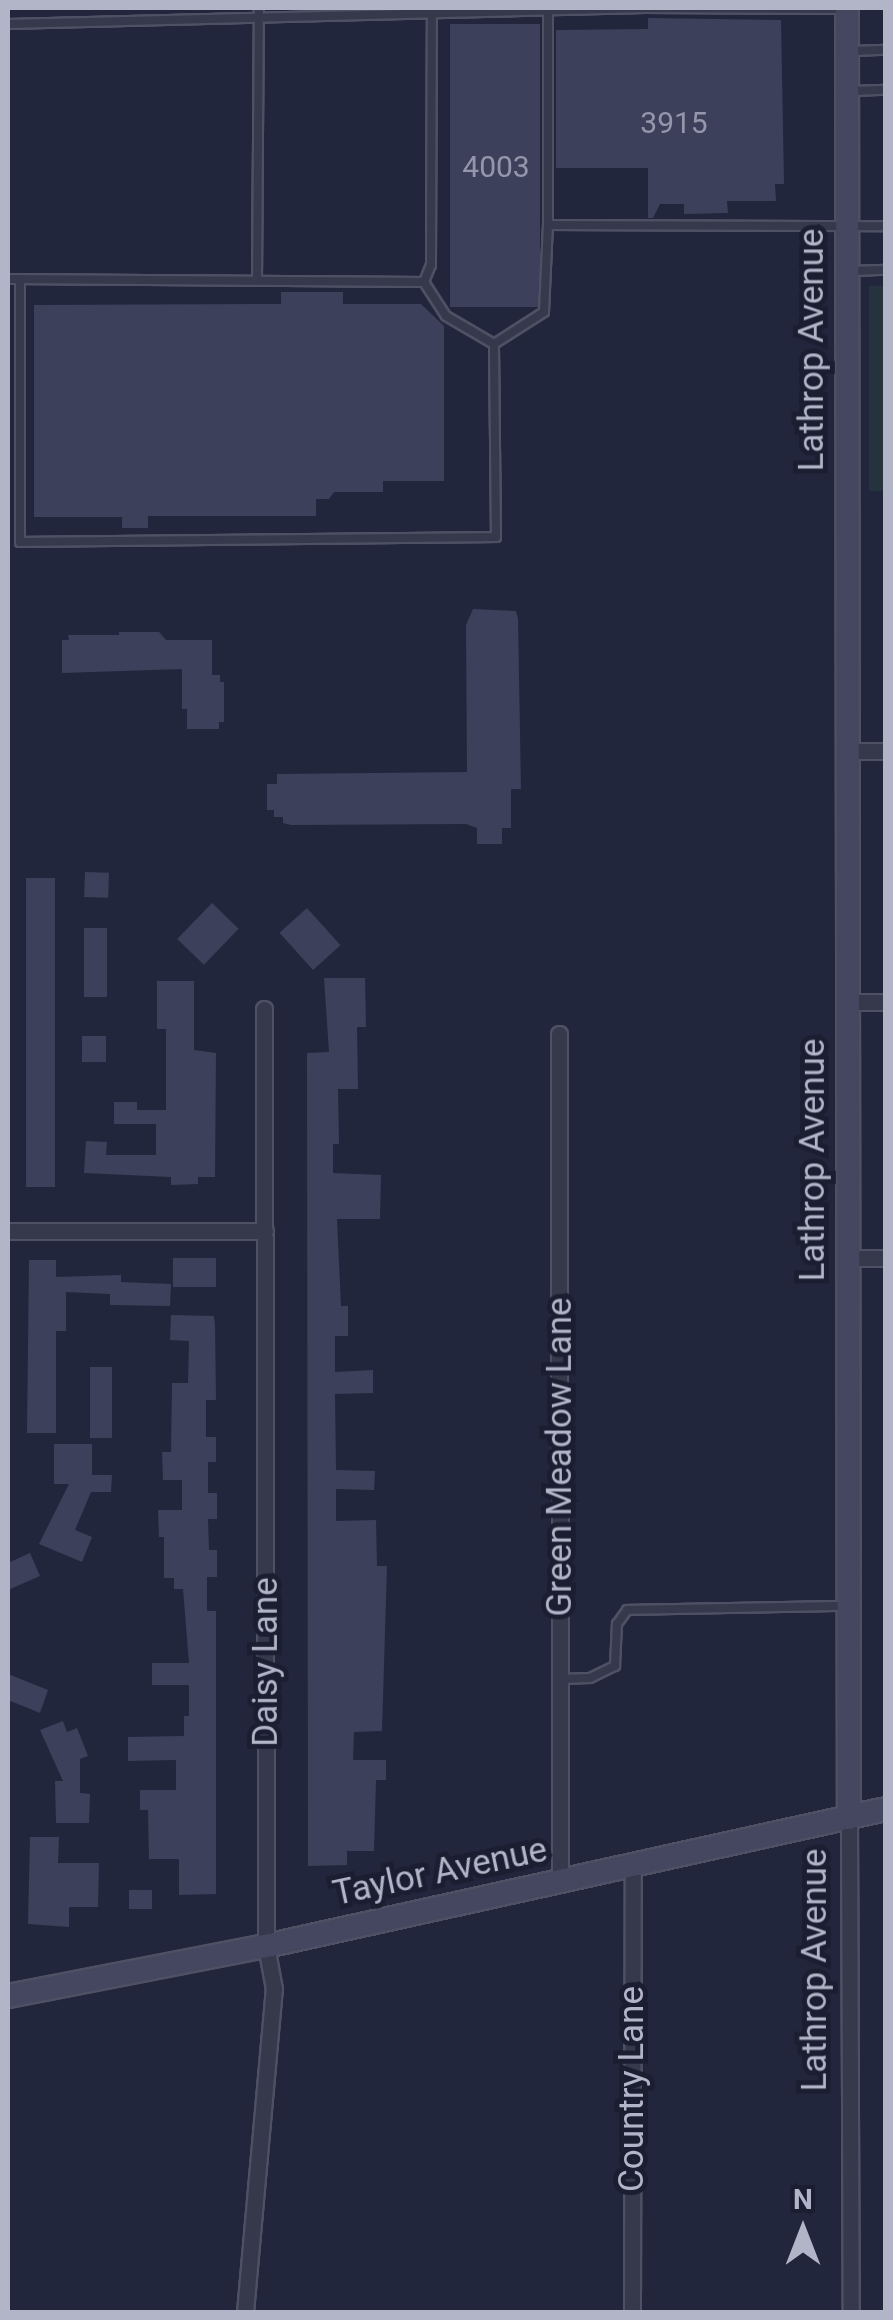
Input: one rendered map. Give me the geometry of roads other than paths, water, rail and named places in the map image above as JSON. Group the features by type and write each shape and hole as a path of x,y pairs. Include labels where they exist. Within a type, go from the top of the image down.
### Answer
{"street":[{"name":"Lathrop Avenue","path":"847,8 850,2312"},
{"path":"848,751 886,751"},
{"path":"848,1002 886,1002"},
{"name":"Daisy Lane","path":"245,2312 274,1989 266,1946 264,1009"},
{"name":"Green Meadow Lane","path":"559,1034 560,1881"},
{"path":"8,1231 265,1231"},
{"path":"849,1258 886,1258"},
{"name":"Taylor Avenue","path":"8,1996 266,1946 886,1810"},
{"name":"Country Lane","path":"632,2312 633,1866"}],"lane":[{"path":"257,280 259,8"},
{"path":"8,24 526,10 847,8"},
{"path":"494,344 544,312 548,12"},
{"path":"424,282 431,265 432,13"},
{"path":"847,52 886,50"},
{"path":"847,92 886,90"},
{"path":"548,226 886,226"},
{"path":"847,271 886,270"},
{"path":"8,279 424,282"},
{"path":"20,279 20,542 496,537 494,344"},
{"path":"424,282 446,316 494,344"},
{"path":"560,1678 590,1678 616,1666 616,1624 627,1610 849,1606"}]}
